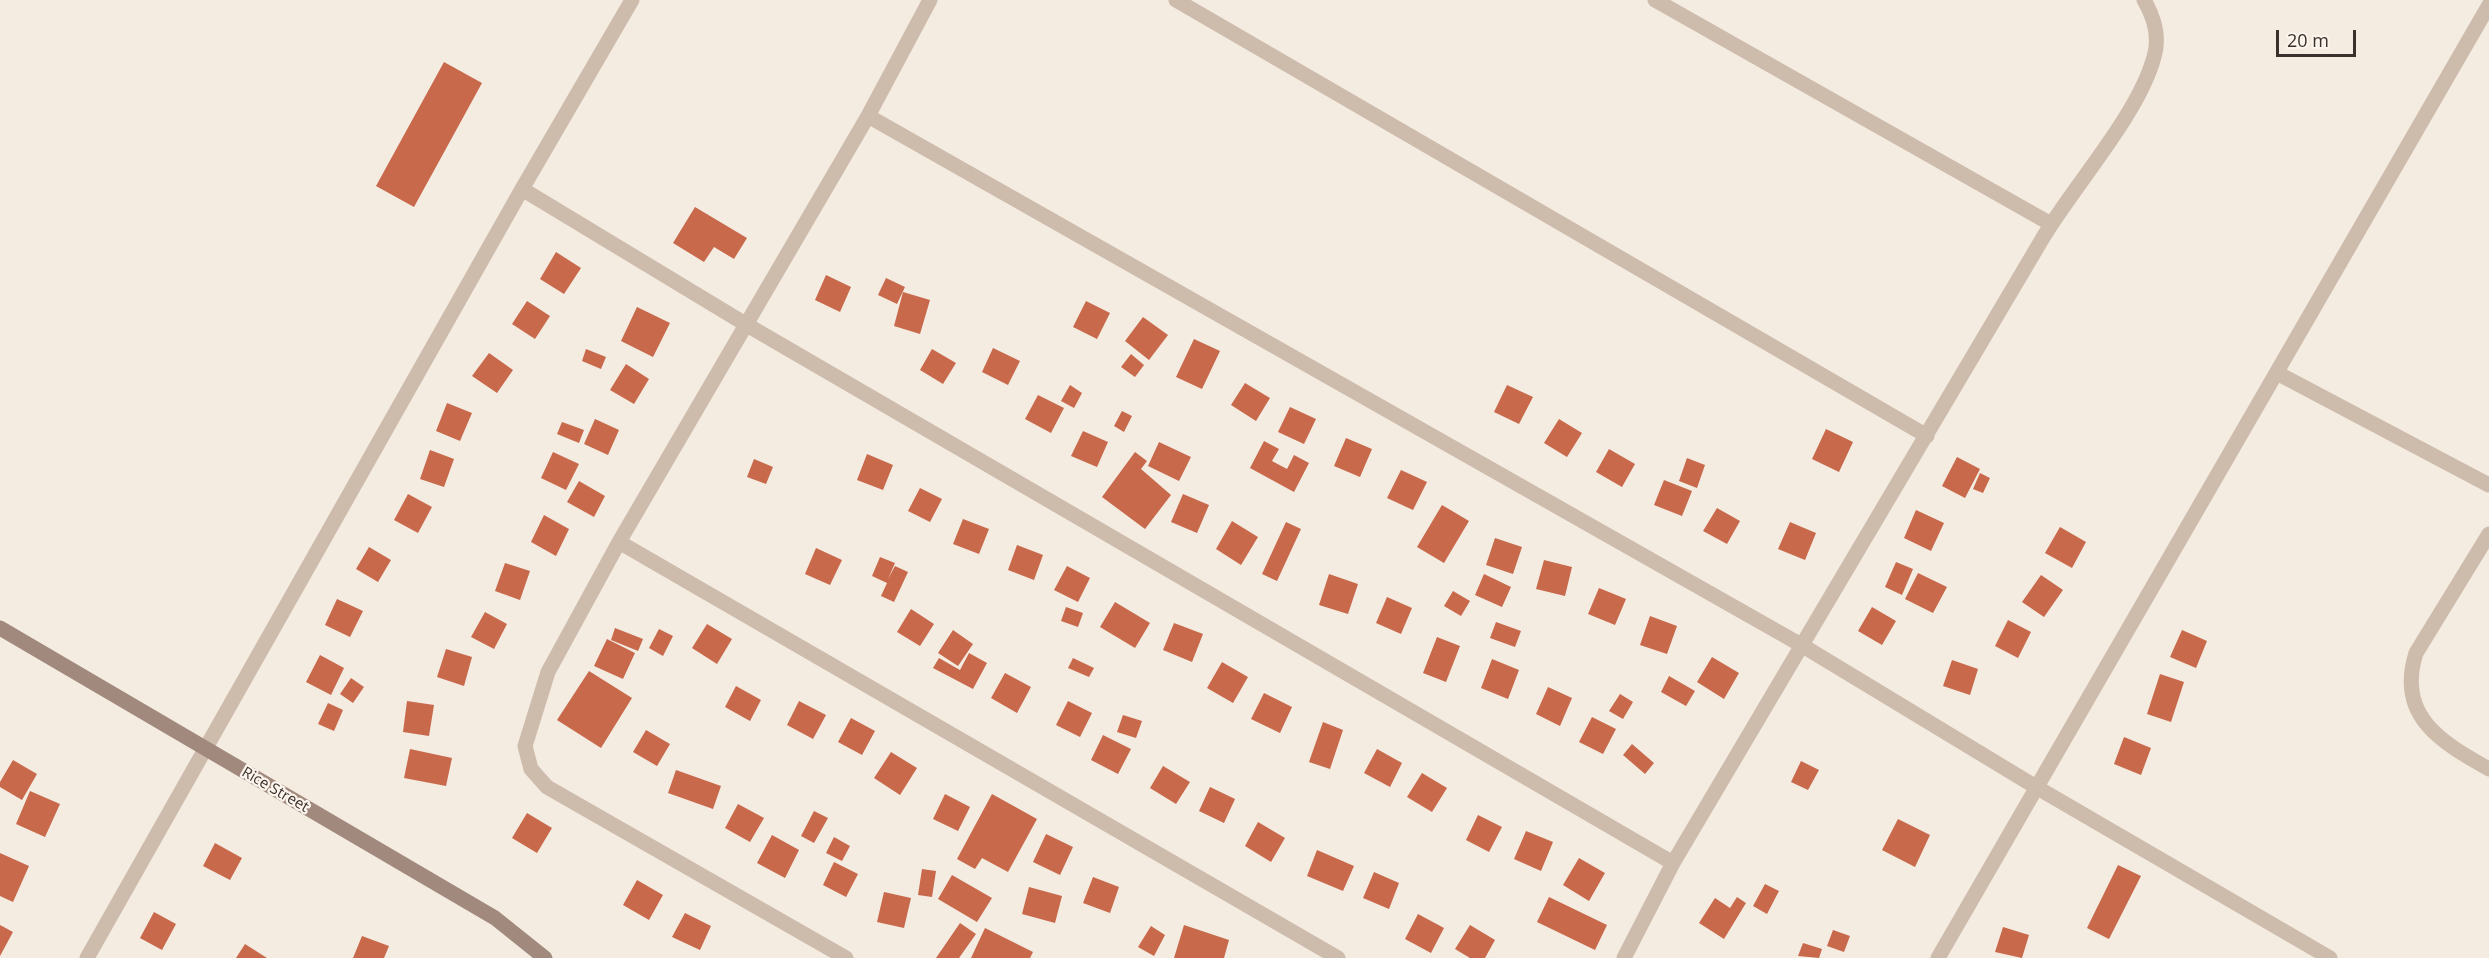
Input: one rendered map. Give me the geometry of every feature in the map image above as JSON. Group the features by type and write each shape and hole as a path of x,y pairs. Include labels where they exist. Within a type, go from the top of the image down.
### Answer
{"street":[{"path":"87,958 522,189 632,0"},
{"path":"846,958 576,806 547,787 531,769 525,746 548,672 619,542 868,116 930,0"},
{"path":"1176,0 1927,436"},
{"path":"1655,0 2051,224"},
{"path":"1624,958 1673,863 2051,224 2130,109 2151,65 2156,35 2152,14 2144,0"},
{"path":"1938,958 2489,5 2482,0"},
{"path":"868,116 1803,646 2036,787 2330,958"},
{"path":"522,189 747,325 1673,863"},
{"path":"2277,373 2489,485"},
{"path":"2489,534 2416,653 2410,673 2412,696 2427,728 2461,753 2489,769"},
{"path":"619,542 1338,958"},
{"name":"Rice Street","path":"0,628 495,918 545,958"}],"building":[{"path":"444,62 482,83 414,207 376,186"},
{"path":"695,207 747,238 734,259 714,247 704,262 673,243"},
{"path":"556,252 581,268 564,294 540,279"},
{"path":"826,275 851,287 840,312 815,300"},
{"path":"886,278 905,287 897,304 878,295"},
{"path":"903,292 930,300 920,334 894,326"},
{"path":"527,301 550,316 535,339 512,324"},
{"path":"1086,301 1110,313 1097,339 1073,327"},
{"path":"637,307 670,323 653,357 621,341"},
{"path":"1143,317 1168,335 1149,360 1125,341"},
{"path":"1194,339 1220,351 1202,389 1176,377"},
{"path":"993,348 1020,361 1008,385 982,372"},
{"path":"586,349 606,357 601,369 582,361"},
{"path":"932,349 956,363 943,384 920,370"},
{"path":"489,353 513,370 497,393 472,376"},
{"path":"1131,354 1144,365 1135,377 1121,367"},
{"path":"626,364 649,379 634,404 610,390"},
{"path":"1245,383 1270,398 1256,421 1231,405"},
{"path":"1070,385 1082,393 1074,408 1061,401"},
{"path":"1507,385 1533,397 1519,424 1494,412"},
{"path":"1038,395 1064,408 1051,433 1025,419"},
{"path":"447,403 472,413 460,441 436,431"},
{"path":"1290,407 1316,419 1304,444 1278,432"},
{"path":"1122,411 1132,416 1124,432 1114,426"},
{"path":"595,419 619,430 608,455 584,444"},
{"path":"1559,419 1582,433 1567,457 1544,443"},
{"path":"562,422 584,430 579,443 557,434"},
{"path":"1826,429 1853,442 1839,472 1812,459"},
{"path":"1083,431 1108,442 1097,467 1071,456"},
{"path":"1346,438 1372,449 1360,477 1334,466"},
{"path":"1264,441 1279,449 1272,461 1287,469 1294,455 1309,463 1294,492 1250,468"},
{"path":"1159,442 1191,457 1179,481 1148,466"},
{"path":"1609,449 1635,464 1622,487 1596,472"},
{"path":"430,450 454,459 444,487 420,479"},
{"path":"553,452 579,464 566,490 541,478"},
{"path":"1135,452 1147,461 1141,469 1171,495 1145,529 1102,497"},
{"path":"867,454 893,465 883,490 857,480"},
{"path":"1957,457 1980,469 1965,498 1942,486"},
{"path":"1687,458 1705,465 1697,488 1679,481"},
{"path":"754,459 773,467 766,484 747,477"},
{"path":"1401,470 1427,482 1413,510 1387,498"},
{"path":"1980,473 1990,478 1983,493 1973,489"},
{"path":"1664,480 1692,491 1682,516 1654,505"},
{"path":"579,481 605,496 594,517 567,502"},
{"path":"920,488 942,499 930,522 908,511"},
{"path":"408,494 432,507 418,533 394,520"},
{"path":"1183,494 1209,505 1197,533 1171,522"},
{"path":"1442,505 1469,521 1444,563 1417,547"},
{"path":"1717,508 1740,521 1727,544 1703,531"},
{"path":"1916,510 1944,523 1931,551 1904,538"},
{"path":"544,515 569,529 556,556 531,542"},
{"path":"963,519 989,529 979,554 953,544"},
{"path":"1232,521 1258,537 1241,565 1216,549"},
{"path":"1286,522 1301,529 1277,581 1262,574"},
{"path":"1790,522 1816,533 1805,560 1778,549"},
{"path":"2060,527 2086,542 2072,568 2045,553"},
{"path":"1495,538 1522,547 1513,574 1486,565"},
{"path":"1017,545 1043,555 1034,580 1008,570"},
{"path":"369,547 391,560 378,582 356,569"},
{"path":"816,548 842,560 830,585 805,574"},
{"path":"880,557 895,563 888,579 895,566 908,572 894,602 881,596 887,583 872,576"},
{"path":"1544,560 1572,567 1565,596 1536,589"},
{"path":"1896,562 1913,569 1902,595 1885,587"},
{"path":"505,563 530,571 520,600 495,591"},
{"path":"1067,566 1090,578 1078,602 1054,590"},
{"path":"1918,573 1947,587 1933,613 1905,599"},
{"path":"1329,574 1358,584 1348,614 1319,605"},
{"path":"1484,574 1511,587 1502,607 1475,595"},
{"path":"2041,575 2063,590 2044,617 2022,602"},
{"path":"1599,588 1626,599 1615,625 1588,614"},
{"path":"1453,591 1470,601 1461,616 1444,606"},
{"path":"1387,597 1412,608 1401,634 1376,623"},
{"path":"337,599 363,611 350,637 325,625"},
{"path":"1115,602 1150,623 1135,648 1100,627"},
{"path":"1066,607 1083,613 1078,627 1061,621"},
{"path":"1872,607 1896,621 1882,645 1858,631"},
{"path":"911,609 934,624 920,646 897,632"},
{"path":"485,612 507,624 494,649 471,637"},
{"path":"1650,616 1677,626 1667,654 1640,645"},
{"path":"2008,620 2031,632 2018,658 1995,646"},
{"path":"1496,622 1521,631 1515,647 1490,638"},
{"path":"1174,623 1203,634 1192,662 1163,650"},
{"path":"707,624 732,639 717,664 692,648"},
{"path":"615,628 643,639 638,651 611,640"},
{"path":"659,629 673,636 663,656 649,648"},
{"path":"953,630 973,644 958,666 938,653"},
{"path":"2182,630 2207,641 2196,668 2170,657"},
{"path":"1437,637 1460,646 1446,682 1423,673"},
{"path":"607,639 635,653 623,679 594,666"},
{"path":"446,649 472,657 464,686 437,677"},
{"path":"969,653 987,663 973,689 933,668 939,658 960,670"},
{"path":"320,655 344,668 331,695 306,682"},
{"path":"1712,657 1739,673 1724,699 1697,682"},
{"path":"1073,658 1094,668 1089,677 1068,668"},
{"path":"1492,659 1519,670 1508,699 1481,688"},
{"path":"1952,660 1978,669 1970,695 1943,686"},
{"path":"1222,662 1248,677 1233,703 1207,688"},
{"path":"589,671 632,698 601,748 557,720"},
{"path":"1005,673 1031,687 1017,713 991,698"},
{"path":"2160,674 2184,682 2171,722 2147,714"},
{"path":"1669,676 1695,691 1686,706 1661,692"},
{"path":"351,678 364,687 353,703 340,694"},
{"path":"736,686 761,700 750,721 725,707"},
{"path":"1548,687 1572,698 1560,726 1536,714"},
{"path":"1264,693 1292,707 1280,733 1251,719"},
{"path":"1620,694 1633,702 1623,719 1609,711"},
{"path":"407,701 434,705 429,736 403,732"},
{"path":"799,701 826,715 813,739 787,725"},
{"path":"1068,701 1092,713 1080,737 1056,725"},
{"path":"328,703 343,710 334,731 318,724"},
{"path":"1123,715 1142,721 1136,738 1117,732"},
{"path":"1592,717 1616,729 1603,754 1579,742"},
{"path":"851,718 875,731 862,755 838,742"},
{"path":"1323,722 1343,730 1330,769 1309,762"},
{"path":"646,730 670,744 657,766 633,752"},
{"path":"1103,735 1131,749 1118,774 1091,760"},
{"path":"2124,737 2151,748 2141,775 2114,764"},
{"path":"1632,744 1654,763 1645,774 1623,755"},
{"path":"410,749 452,758 446,786 404,778"},
{"path":"1377,749 1402,763 1390,787 1364,773"},
{"path":"891,752 917,768 900,795 874,778"},
{"path":"13,760 37,774 22,800 0,787 0,782"},
{"path":"1801,761 1819,770 1808,790 1791,782"},
{"path":"1163,766 1190,782 1176,804 1150,788"},
{"path":"676,770 721,786 713,809 668,793"},
{"path":"1422,773 1447,788 1432,812 1407,797"},
{"path":"1210,787 1235,799 1224,823 1199,811"},
{"path":"30,791 60,804 45,837 16,824"},
{"path":"945,794 970,807 958,831 933,819"},
{"path":"992,794 1037,819 1008,872 982,858 975,869 957,859"},
{"path":"738,804 764,818 750,842 725,828"},
{"path":"814,811 828,818 814,843 801,836"},
{"path":"527,813 552,828 537,853 512,838"},
{"path":"1478,815 1502,827 1489,852 1466,840"},
{"path":"1898,819 1930,835 1915,867 1882,850"},
{"path":"1258,822 1285,838 1271,862 1245,846"},
{"path":"1526,831 1553,842 1541,871 1514,859"},
{"path":"1046,834 1073,847 1060,875 1033,862"},
{"path":"772,835 799,850 785,878 757,863"},
{"path":"834,837 850,846 842,861 826,853"},
{"path":"215,843 242,858 230,880 203,866"},
{"path":"1317,850 1354,866 1343,891 1307,876"},
{"path":"0,853 29,866 13,902 0,896"},
{"path":"1579,858 1605,873 1589,901 1563,885"},
{"path":"834,862 858,874 846,897 823,885"},
{"path":"2118,865 2141,876 2109,939 2087,928"},
{"path":"922,869 936,871 932,897 918,895"},
{"path":"1374,872 1399,883 1389,909 1363,898"},
{"path":"952,875 992,898 977,922 938,899"},
{"path":"1093,877 1119,887 1110,913 1083,903"},
{"path":"637,880 663,895 649,920 623,905"},
{"path":"1765,884 1779,891 1767,914 1753,906"},
{"path":"1029,887 1062,896 1055,923 1022,914"},
{"path":"884,892 911,898 904,928 877,922"},
{"path":"1549,897 1607,925 1595,950 1537,922"},
{"path":"1737,897 1746,903 1724,939 1699,923 1715,898 1730,908"},
{"path":"154,912 176,924 162,950 140,938"},
{"path":"685,913 711,926 700,950 672,937"},
{"path":"1418,914 1444,928 1431,953 1405,939"},
{"path":"960,923 976,934 959,958 936,958"},
{"path":"0,925 13,932 0,956"},
{"path":"1184,925 1229,940 1224,958 1174,958"},
{"path":"1470,925 1495,940 1485,958 1470,958 1455,949"},
{"path":"1151,926 1165,935 1154,956 1138,947"},
{"path":"2003,927 2029,935 2022,958 1995,952"},
{"path":"985,928 1033,952 1030,958 971,958"},
{"path":"1833,930 1850,936 1844,952 1827,946"},
{"path":"362,936 389,946 384,958 353,958"},
{"path":"1803,943 1822,949 1819,958 1798,956"},
{"path":"245,944 267,958 236,958"}]}
